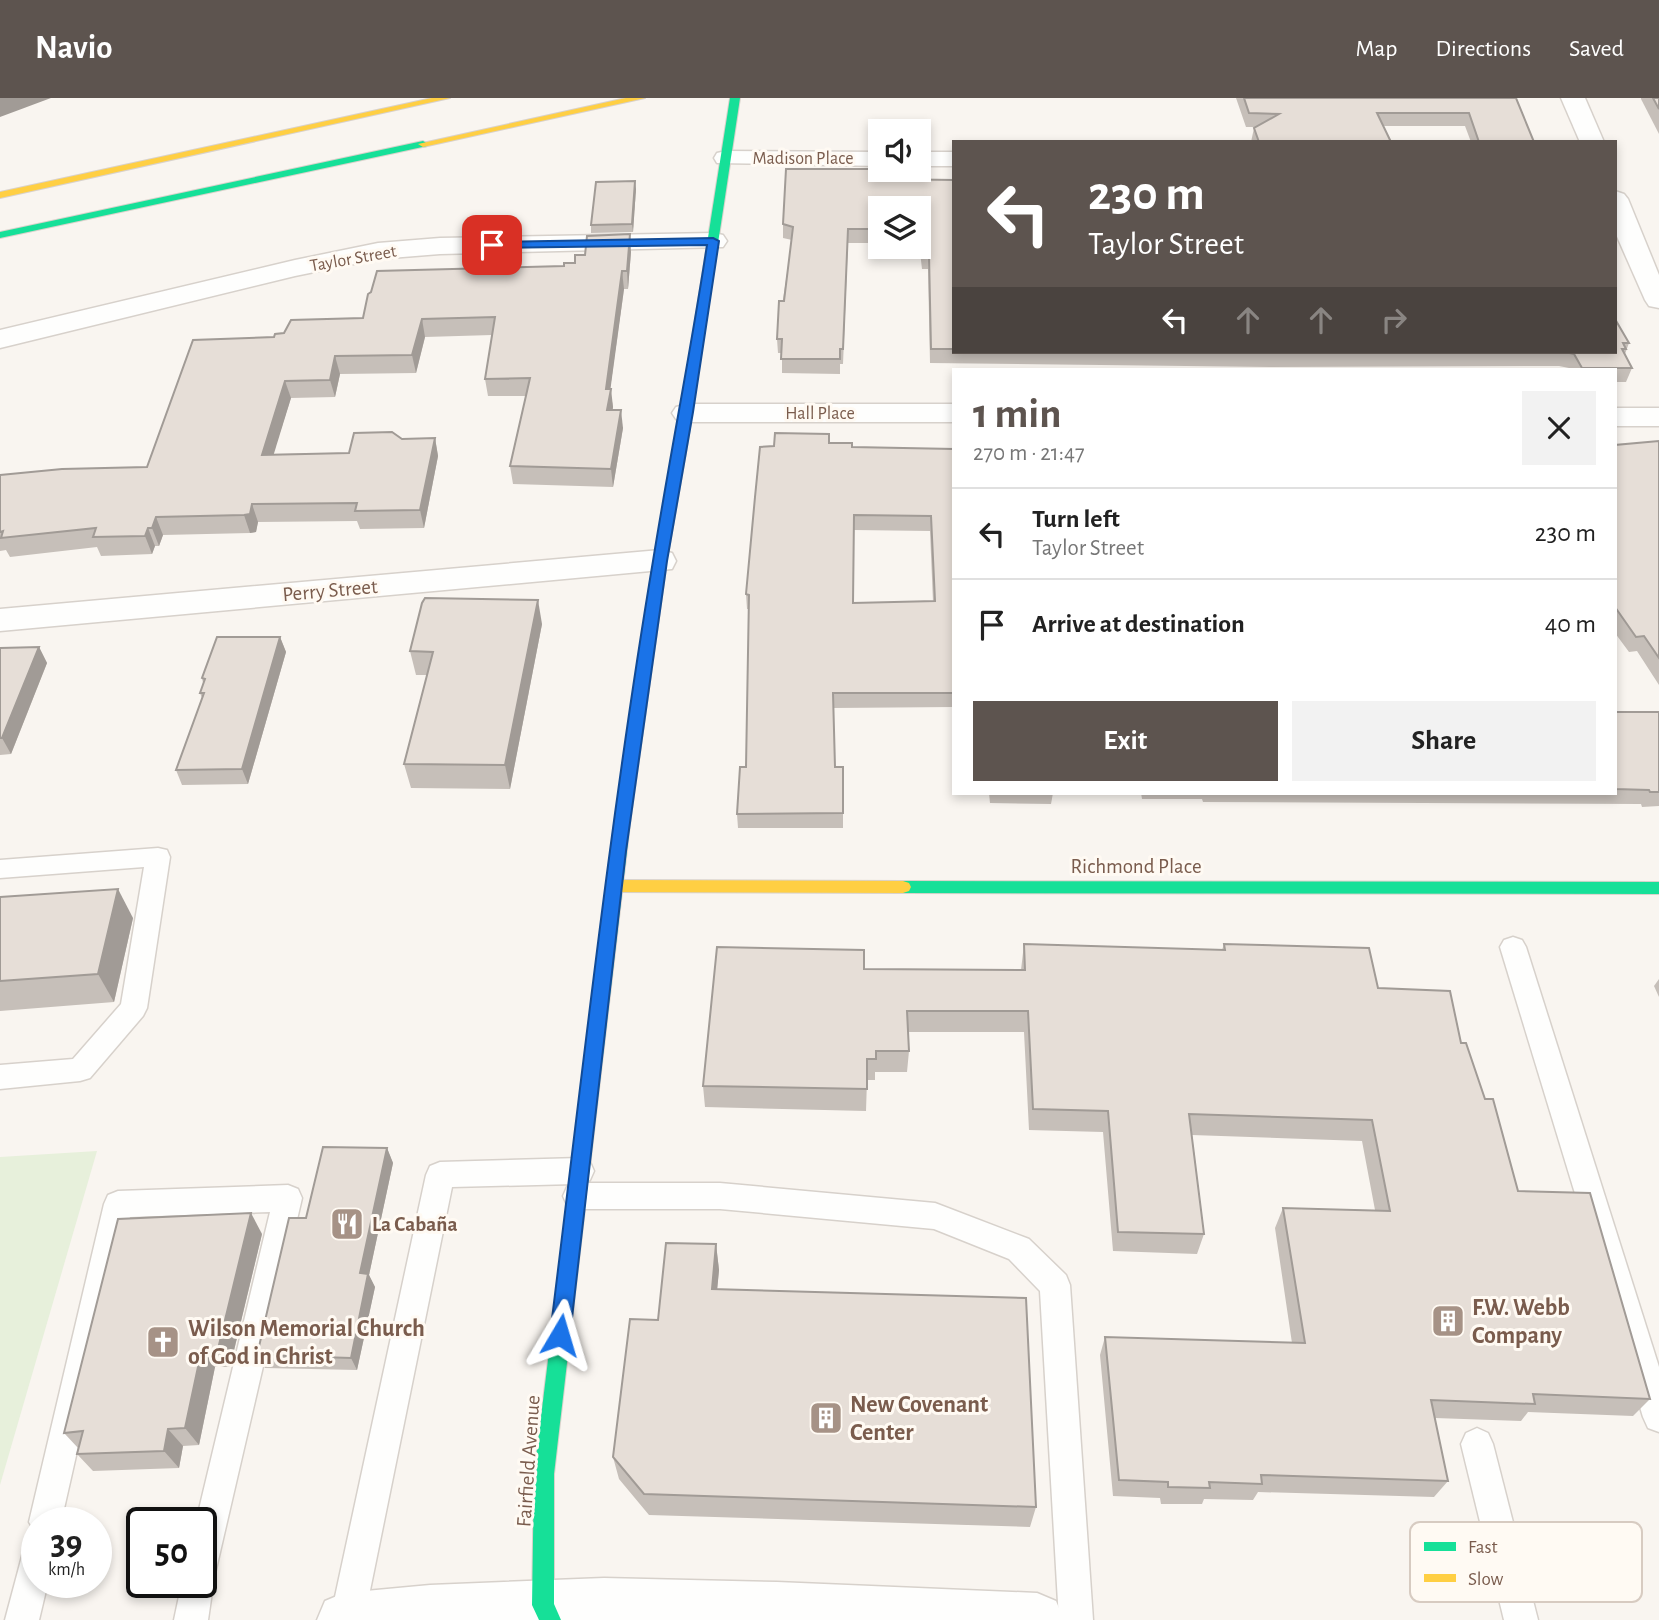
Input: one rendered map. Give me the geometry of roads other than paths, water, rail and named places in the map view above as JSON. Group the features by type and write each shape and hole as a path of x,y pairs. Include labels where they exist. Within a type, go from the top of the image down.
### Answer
{"main road":[{"path":"0,195 445,98"},
{"path":"0,235 640,98"},
{"name":"Fairfield Avenue","path":"547,1613 544,1474 614,886 660,561 687,412 735,98"},
{"path":"0,184 225,146"},
{"name":"Richmond Place","path":"614,886 1659,888"}],"street":[{"path":"1573,98 1591,140"},
{"name":"Madison Place","path":"726,158 868,159"},
{"path":"931,159 952,159"},
{"path":"1617,204 1646,276 1659,300"},
{"name":"Taylor Street","path":"0,339 295,268 378,251 440,246 713,241"},
{"name":"Hall Place","path":"687,412 952,414"},
{"path":"1617,416 1659,417"},
{"name":"Perry Street","path":"0,620 660,561"},
{"path":"346,1620 440,1610 547,1613 715,1607 1037,1620"}],"lane":[{"path":"0,869 159,857 134,1007 80,1070 0,1077"},
{"path":"1513,947 1659,1417"},
{"path":"346,1620 440,1175 578,1184 935,1216 1019,1249 1055,1285 1076,1620"},
{"path":"48,1507 118,1204 288,1198 216,1507"},
{"path":"1477,1444 1496,1522"},
{"path":"22,1620 27,1598"},
{"path":"191,1620 195,1598"},
{"path":"1516,1602 1521,1620"}],"place":[{"name":"La Cabaña","path":"347,1224"},
{"name":"F.W. Webb Company","path":"1448,1321"},
{"name":"Wilson Memorial Church of God in Christ","path":"163,1342"},
{"name":"New Covenant Center","path":"826,1418"}]}
